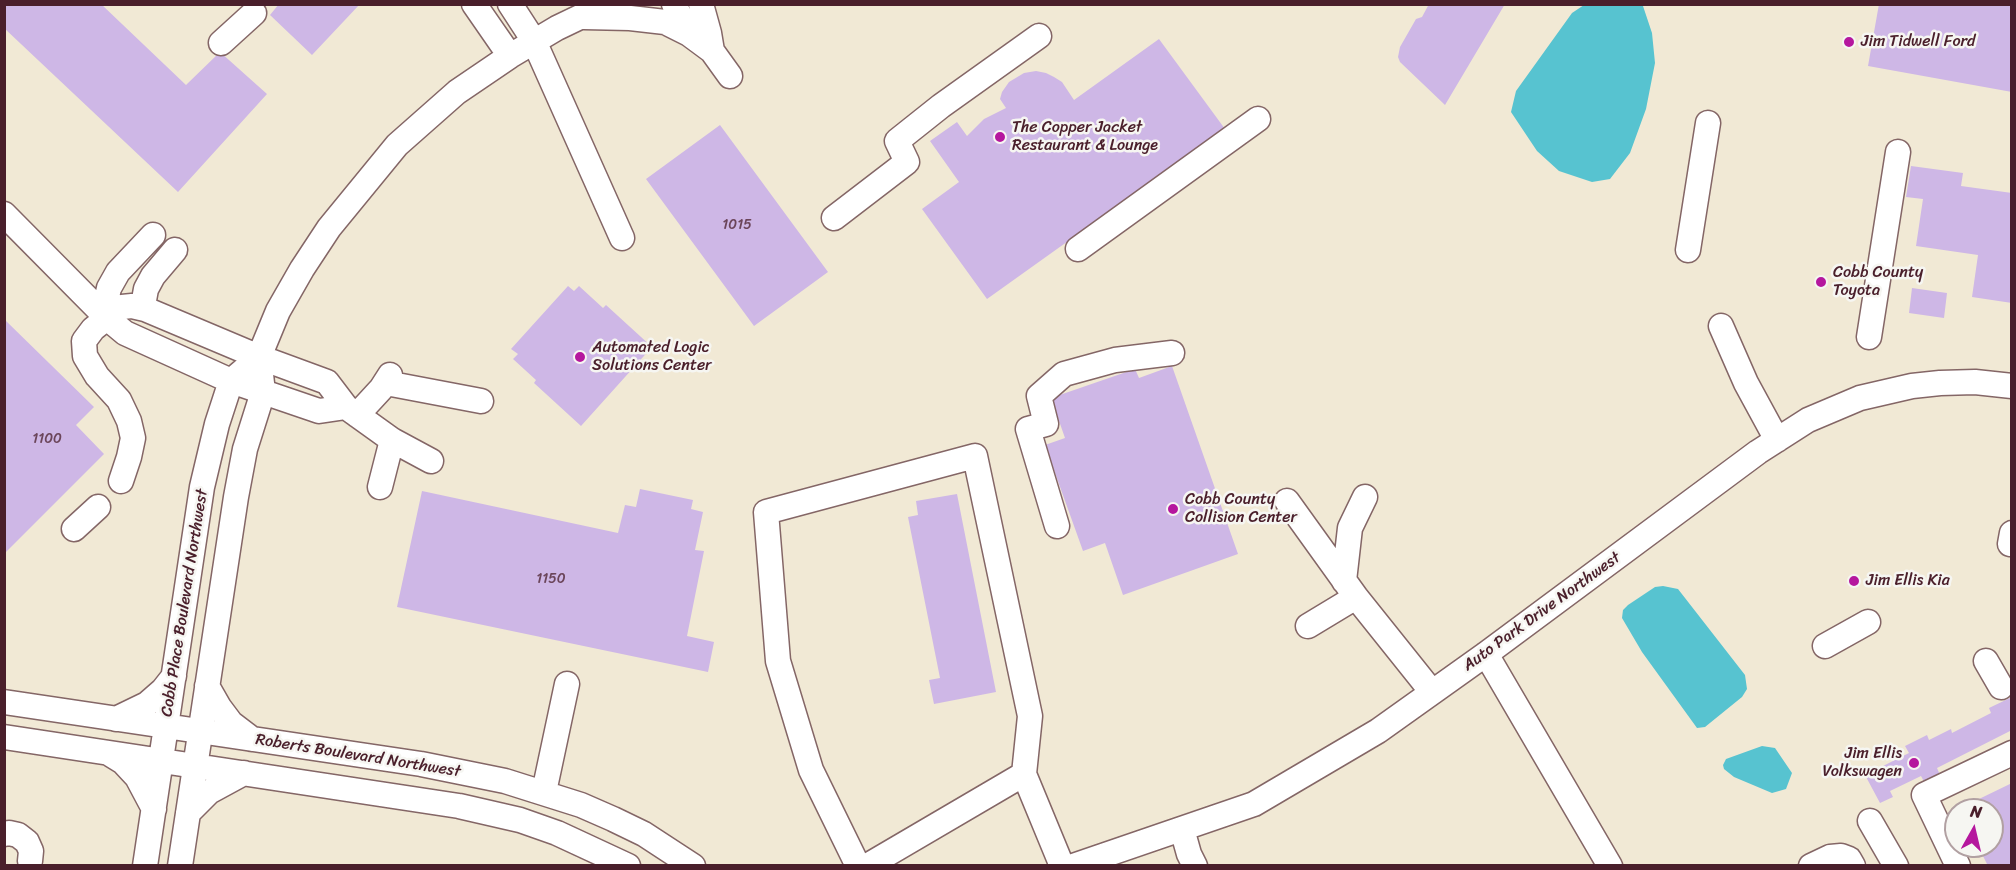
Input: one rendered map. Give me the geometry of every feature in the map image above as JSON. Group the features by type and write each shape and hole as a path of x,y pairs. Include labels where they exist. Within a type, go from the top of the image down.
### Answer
{"street":[{"path":"474,4 510,56"},
{"path":"510,4 534,41 622,238"},
{"path":"231,381 259,357 279,311 302,269 330,228 397,145 457,92 510,56 534,41 607,4"},
{"path":"674,4 689,34"},
{"path":"701,4 712,51"},
{"path":"221,43 254,13"},
{"path":"579,17 665,22 689,34 712,51 730,76"},
{"path":"834,218 907,162 897,141 941,106 1039,36"},
{"path":"1078,249 1258,119"},
{"path":"1688,250 1708,123"},
{"path":"1869,337 1898,152"},
{"path":"4,214 117,327 130,336 231,381 319,411 351,411 388,379 481,401"},
{"path":"107,318 105,306 109,288 118,272 153,235"},
{"path":"145,309 146,289 153,276 175,250"},
{"path":"121,481 129,457 132,438 129,421 119,400 97,376 85,356 84,341 93,329 122,307 132,306 145,309 259,357 327,382 351,411 392,440 432,461"},
{"path":"1721,326 1746,383 1777,440"},
{"path":"1057,526 1028,429 1046,424 1039,396 1064,374 1115,360 1172,353"},
{"name":"Cobb Place Boulevard Northwest","path":"180,866 236,497 246,449 263,392 259,357"},
{"name":"Cobb Place Boulevard Northwest","path":"145,866 202,487 214,434 231,381"},
{"name":"Auto Park Drive Northwest","path":"1073,866 1254,804 1378,731 1777,440 1808,420 1833,408 1884,391 1940,382 1975,382 2012,386"},
{"path":"380,487 392,440"},
{"path":"858,866 811,771 778,661 766,512 975,456 1030,716 1023,774 1062,866"},
{"path":"1308,626 1350,589 1350,528 1365,497"},
{"path":"1287,501 1350,589 1432,692"},
{"path":"74,529 98,507"},
{"path":"1826,646 1868,622"},
{"path":"1486,654 1610,866"},
{"path":"1986,661 2001,687"},
{"path":"116,719 147,704 164,690 174,676"},
{"path":"544,792 567,684"},
{"path":"207,686 225,716 252,740"},
{"name":"Roberts Boulevard Northwest","path":"4,702 449,769 505,781 581,805 613,819 644,834 693,866"},
{"name":"Roberts Boulevard Northwest","path":"4,736 490,812 557,833 628,866"},
{"path":"108,753 123,762 137,777 154,809"},
{"path":"1958,866 1924,795 2012,753"},
{"path":"188,813 216,788 244,773"},
{"path":"867,866 1023,774"},
{"path":"1870,821 1896,866"},
{"path":"1182,829 1195,866"},
{"path":"4,834 18,835 27,842 31,851 30,861"},
{"path":"1811,866 1830,857 1841,856 1849,859 1853,866"}],"water":[{"path":"1584,5 1641,5 1652,33 1655,63 1646,109 1630,153 1610,179 1592,182 1559,171 1537,151 1511,112 1516,91 1572,13"},
{"path":"1655,587 1678,589 1745,675 1747,689 1742,697 1705,727 1697,728 1642,652 1622,618 1623,610 1628,605"},
{"path":"1762,746 1775,748 1792,773 1786,789 1772,793 1734,777 1724,769 1726,759"}],"building":[{"path":"4,4 101,4 186,85 220,52 267,94 178,192 4,28"},
{"path":"279,4 360,4 312,55 270,15"},
{"path":"1429,4 1505,4 1445,105 1400,62 1398,57 1400,47 1416,19 1422,17"},
{"path":"1879,4 2012,4 2012,92 1868,66"},
{"path":"1159,39 1225,129 987,299 922,209 959,182 930,141 957,122 967,136 984,119 1006,108 1000,99 1002,92 1009,82 1024,73 1036,71 1054,77 1062,82 1074,100"},
{"path":"720,125 828,272 754,326 646,179"},
{"path":"1911,166 1963,173 1961,186 2012,193 2012,303 1972,297 1978,255 1916,246 1923,199 1906,197"},
{"name":"Automated Logic Solutions Center","path":"568,286 574,291 579,286 603,308 606,305 652,347 581,426 534,383 536,380 513,359 518,354 511,349"},
{"path":"1912,288 1947,293 1944,318 1909,313"},
{"path":"4,319 94,407 76,425 104,454 4,554"},
{"path":"1172,366 1238,554 1123,595 1105,543 1083,551 1045,445 1065,438 1051,398 1135,369 1139,378"},
{"path":"640,489 693,500 691,509 703,512 695,550 704,551 687,636 714,642 708,672 397,607 422,491 618,533 625,505 636,507"},
{"path":"957,494 996,692 934,704 929,680 940,678 908,517 918,515 916,501"},
{"path":"2012,697 2012,730 1937,768 1943,782 1928,789 1921,776 1890,791 1893,797 1880,803 1865,775 1909,753 1905,746 1927,735 1929,740 1951,729 1952,733 1991,713 1989,708"},
{"path":"2012,783 2012,866 1988,866 1984,858 2004,858 2004,798 1981,798"}],"place":[{"name":"Jim Tidwell Ford","path":"1849,42"},
{"name":"The Copper Jacket Restaurant & Lounge","path":"1000,137"},
{"name":"Cobb County Toyota","path":"1821,282"},
{"name":"Automated Logic Solutions Center","path":"580,357"},
{"name":"Cobb County Collision Center","path":"1173,509"},
{"name":"Jim Ellis Kia","path":"1854,581"},
{"name":"Jim Ellis Volkswagen","path":"1914,763"}]}
